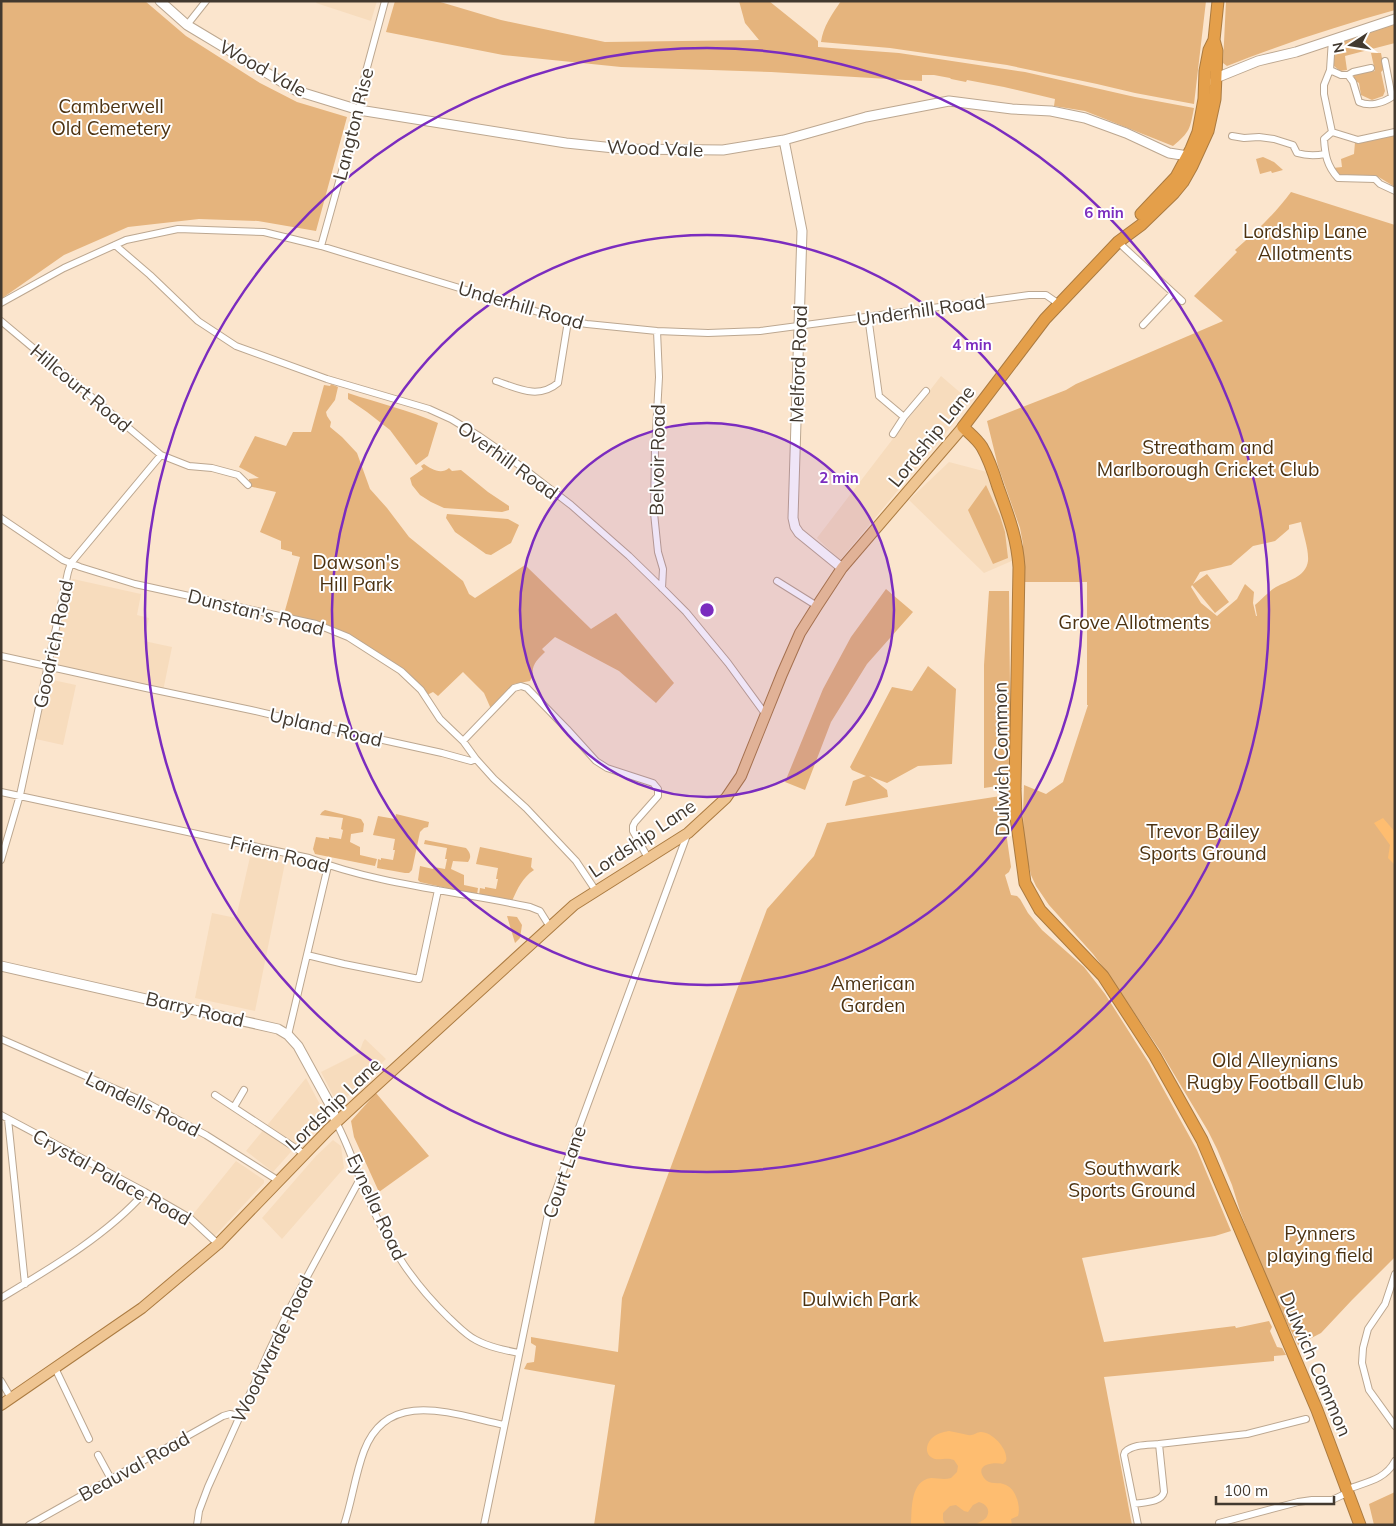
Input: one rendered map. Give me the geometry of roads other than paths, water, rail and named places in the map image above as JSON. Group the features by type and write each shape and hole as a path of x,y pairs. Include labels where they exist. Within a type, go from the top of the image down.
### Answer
{"highway":[{"path":"1187,163 1198,132 1204,98 1205,71 1209,50 1214,40 1218,1"},
{"path":"1187,163 1208,131 1215,99 1217,50 1214,40"},
{"name":"Lordship Lane","path":"963,427 1045,319 1120,240 1135,220 1187,163"},
{"name":"Dulwich Common","path":"963,427 975,439 985,454 1012,526 1017,546 1019,567 1015,788 1017,825 1025,883 1040,910 1103,976 1156,1056 1202,1140 1309,1391 1349,1491 1360,1525"}],"main road":[{"name":"Lordship Lane","path":"1,1405 142,1308 218,1244 336,1122 574,905 688,833 726,798 739,779 800,633 817,606 842,568 963,427"}],"street":[{"name":"Wood Vale","path":"160,1 187,24 297,91 359,110 566,143 624,149 722,150 784,140 866,117 949,101 1012,109 1051,111 1085,118 1126,133 1169,154 1172,158 1187,163"},
{"path":"187,24 206,1"},
{"name":"Langton Rise","path":"321,246 359,110 365,75 385,1"},
{"path":"1204,98 1207,88 1216,78 1258,61 1296,52 1395,19"},
{"path":"1332,40 1330,70 1324,85 1324,94 1332,132"},
{"path":"1330,70 1348,76 1353,82 1359,102 1366,106 1386,101 1392,97 1385,61"},
{"path":"1348,76 1353,72 1370,68"},
{"path":"1332,132 1358,140 1395,132"},
{"path":"1332,132 1324,139 1325,154 1330,170 1338,178 1375,179 1380,184 1395,191"},
{"path":"1232,136 1274,139 1294,145 1297,154 1305,156 1325,154"},
{"name":"Melford Road","path":"784,140 802,231 793,518 799,533 842,568"},
{"name":"Underhill Road","path":"1,303 64,268 126,240 178,229 264,232 321,246 568,321 657,331 708,333 760,331 1029,295 1046,295 1059,304"},
{"path":"1120,240 1182,301"},
{"name":"Overhill Road","path":"115,246 150,275 198,321 236,346 327,379 429,410 451,419 480,436 571,505 662,588 692,619 728,663 766,715"},
{"path":"1143,325 1173,293"},
{"path":"868,316 879,396 904,417"},
{"name":"Hillcourt Road","path":"1,321 161,455 189,466 212,468 238,475 248,485"},
{"path":"496,381 524,391 540,392 551,389 558,384 568,321"},
{"name":"Belvoir Road","path":"657,331 660,377 655,449 654,513 658,552 663,570 662,588"},
{"path":"893,434 926,390"},
{"name":"Goodrich Road","path":"1,860 20,795 71,564 161,455"},
{"name":"Dunstan's Road","path":"1,518 71,564 135,584 316,624 348,637 401,671 421,690 440,719 463,741 476,759"},
{"path":"777,581 817,606"},
{"name":"Upland Road","path":"1,656 251,710 471,761 476,759"},
{"path":"463,741 514,688 521,686 527,688 567,728 596,761 607,768 653,783 658,788 658,796 632,826 648,858"},
{"path":"476,759 576,861 596,891"},
{"name":"Friern Road","path":"1,792 308,858 328,866 403,884 530,907 540,911 550,927"},
{"name":"Court Lane","path":"486,1524 504,1425 549,1209 688,833"},
{"path":"328,866 288,1035 298,1046 332,1108 336,1122"},
{"path":"307,955 419,979 438,890"},
{"name":"Barry Road","path":"1,966 240,1019 278,1029 288,1035"},
{"name":"Landells Road","path":"1,1039 145,1102 222,1144 279,1181"},
{"path":"234,1107 244,1090"},
{"path":"215,1095 306,1154"},
{"name":"Crystal Palace Road","path":"1,1116 145,1192 190,1218 218,1244"},
{"path":"8,1119 25,1284"},
{"name":"Eynella Road","path":"336,1122 393,1250 427,1296 461,1329 476,1340 496,1348 519,1353"},
{"name":"Woodwarde Road","path":"196,1525 205,1494 290,1310 360,1179"},
{"path":"1,1298 82,1247 134,1204 145,1192"},
{"path":"1395,1274 1385,1304 1368,1329 1363,1348 1362,1363 1369,1390 1395,1426"},
{"path":"55,1368 89,1439"},
{"path":"1,1381 11,1398"},
{"path":"344,1525 366,1446 378,1428 388,1419 406,1412 428,1410 504,1425"},
{"name":"Beauval Road","path":"29,1525 222,1416 230,1414 240,1416"},
{"path":"1138,1525 1125,1452 1129,1448 1247,1434 1306,1419"},
{"path":"1134,1504 1159,1499 1163,1496 1159,1444"},
{"path":"98,1455 112,1479"},
{"path":"1219,1525 1219,1523 1298,1502 1332,1500 1378,1478 1386,1473 1395,1461"}],"park label":[{"name":"Camberwell Old Cemetery","path":"111,117"},
{"name":"Lordship Lane Allotments","path":"1305,242"},
{"name":"Streatham and Marlborough Cricket Club","path":"1208,458"},
{"name":"Dawson's Hill Park","path":"356,573"},
{"name":"Grove Allotments","path":"1134,622"},
{"name":"Trevor Bailey Sports Ground","path":"1203,842"},
{"name":"American Garden","path":"873,994"},
{"name":"Old Alleynians Rugby Football Club","path":"1275,1071"},
{"name":"Southwark Sports Ground","path":"1132,1179"},
{"name":"Pynners playing field","path":"1320,1244"},
{"name":"Dulwich Park","path":"860,1299"}]}
